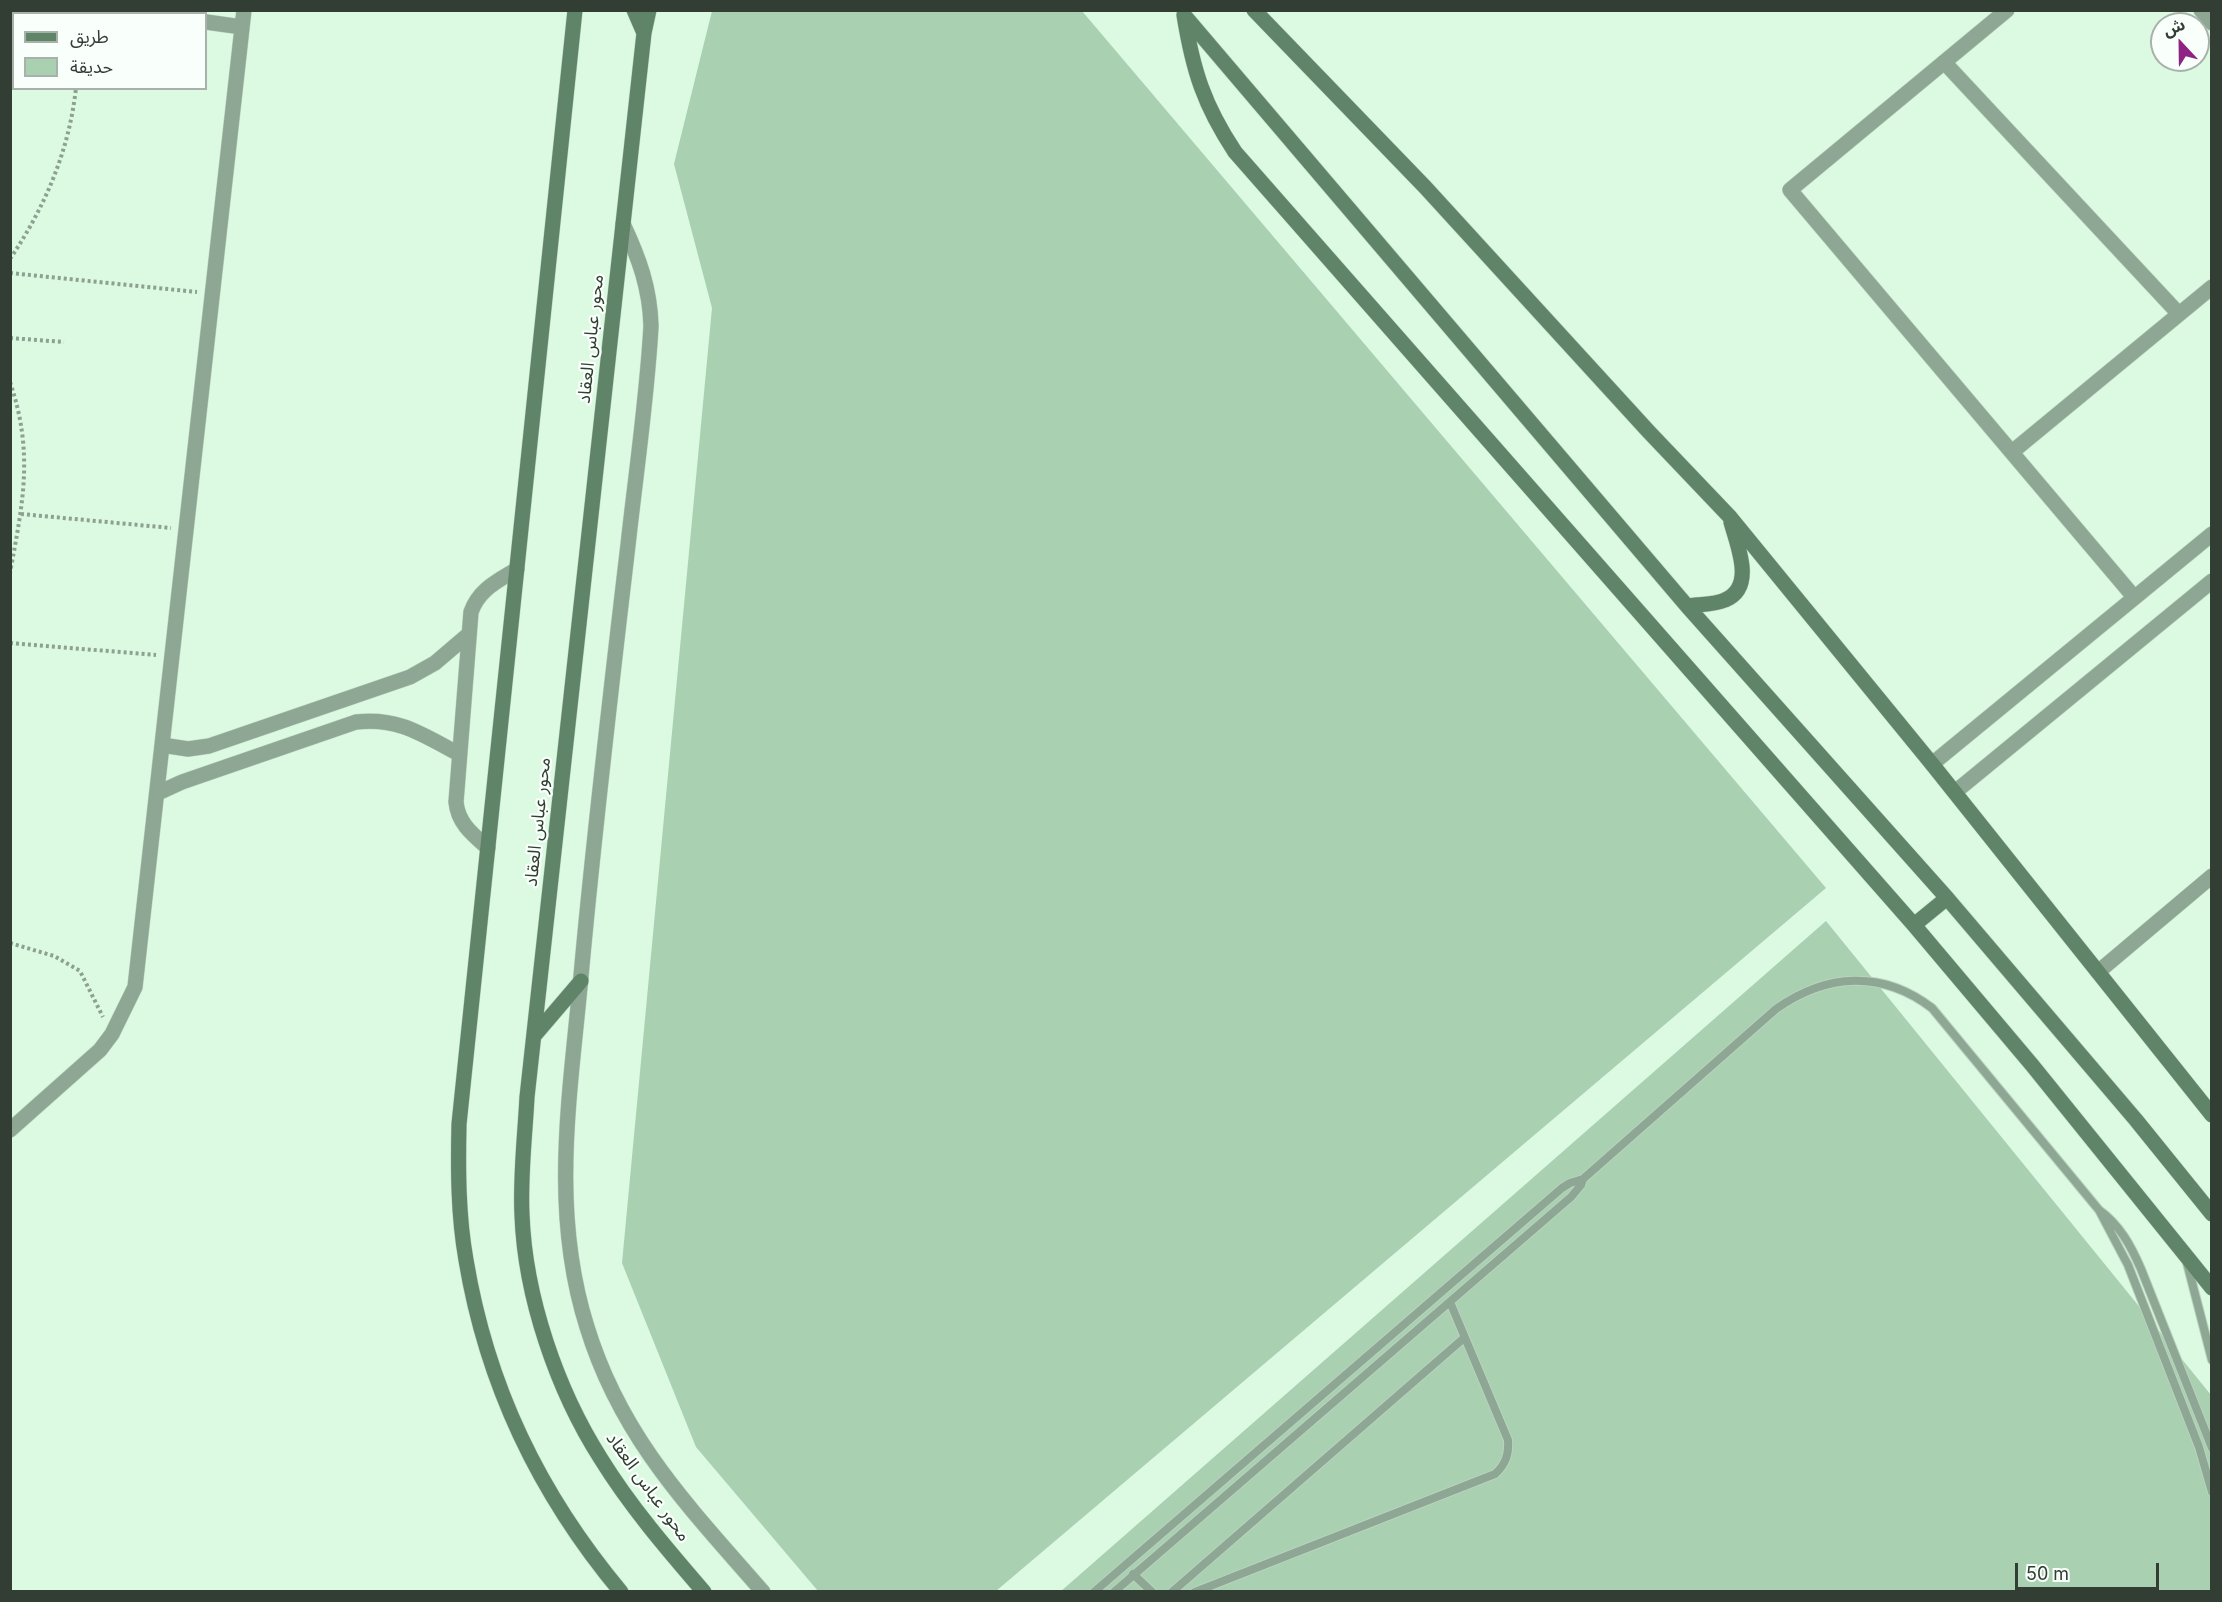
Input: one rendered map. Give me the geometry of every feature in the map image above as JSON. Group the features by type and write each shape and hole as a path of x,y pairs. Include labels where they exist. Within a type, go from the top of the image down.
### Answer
{"main road":[{"path":"575,10 459,1124 458,1191 465,1259 483,1336 501,1393 528,1455 560,1511 599,1566 621,1592"},
{"path":"573,30 585,10"},
{"path":"634,10 644,33"},
{"name":"محور عباس العقاد","path":"649,10 644,33 534,1036 524,1144 522,1216 530,1279 546,1340 569,1401 600,1459 704,1592"},
{"path":"1254,10 1425,187 1730,517 1955,792 2211,1115"},
{"path":"1182,13 1687,606 1947,898 2136,1120 2211,1214"},
{"path":"1182,13 1195,73 1205,101 1218,127 1235,152 1914,925 2032,1065 2211,1288"},
{"path":"1687,606 1727,600 1740,586 1743,577 1742,567 1730,517"},
{"path":"1914,925 1947,898"},
{"path":"534,1036 581,981"}],"street":[{"path":"10,1130 86,1064 112,1034 135,987 244,10"},
{"path":"2007,10 1790,190 2134,597"},
{"path":"2201,10 2211,23"},
{"path":"207,22 242,27"},
{"path":"1944,62 2179,314"},
{"path":"623,224 638,257 649,292 650,343 592,857 565,1157 564,1192 571,1260 587,1327 612,1392 667,1481 763,1592"},
{"path":"2012,452 2211,287"},
{"path":"1932,764 2211,534"},
{"path":"488,848 464,825 457,810 459,754 471,612 477,599 486,588 517,569"},
{"path":"1955,792 2211,581"},
{"path":"162,745 199,748 417,674 441,659 469,634"},
{"path":"319,707 328,731"},
{"path":"158,793 356,722 385,721 412,730 459,754"},
{"path":"272,724 281,748"},
{"path":"230,739 238,763"},
{"path":"2098,972 2211,876"}],"lane":[{"path":"1094,1592 1562,1188 1583,1179 1768,1016 1804,991 1836,982 1869,981 1901,988 1932,1008 2098,1210 2118,1227 2136,1258 2211,1448"},
{"path":"1114,1592 1571,1197 1583,1179"},
{"path":"2098,1210 2128,1265 2199,1447 2211,1492"},
{"path":"2185,1253 2211,1360"},
{"path":"1195,1592 1496,1474 1501,1469 1508,1455 1508,1440 1450,1302"},
{"path":"1172,1592 1464,1338"},
{"path":"1133,1574 1152,1592"}],"path":[{"path":"10,259 37,214 51,184 72,121 76,90"},
{"path":"10,273 213,293"},
{"path":"10,338 64,342"},
{"path":"10,382 21,420 25,453 25,486 10,573"},
{"path":"21,514 187,529"},
{"path":"10,643 172,657"},
{"path":"10,943 54,956 80,971 112,1034"}],"green space":[{"path":"712,11 1082,11 1826,888 996,1591 818,1591 696,1447 622,1263 712,308 674,164"},
{"path":"1826,921 2211,1395 2211,1591 1060,1592"}]}
